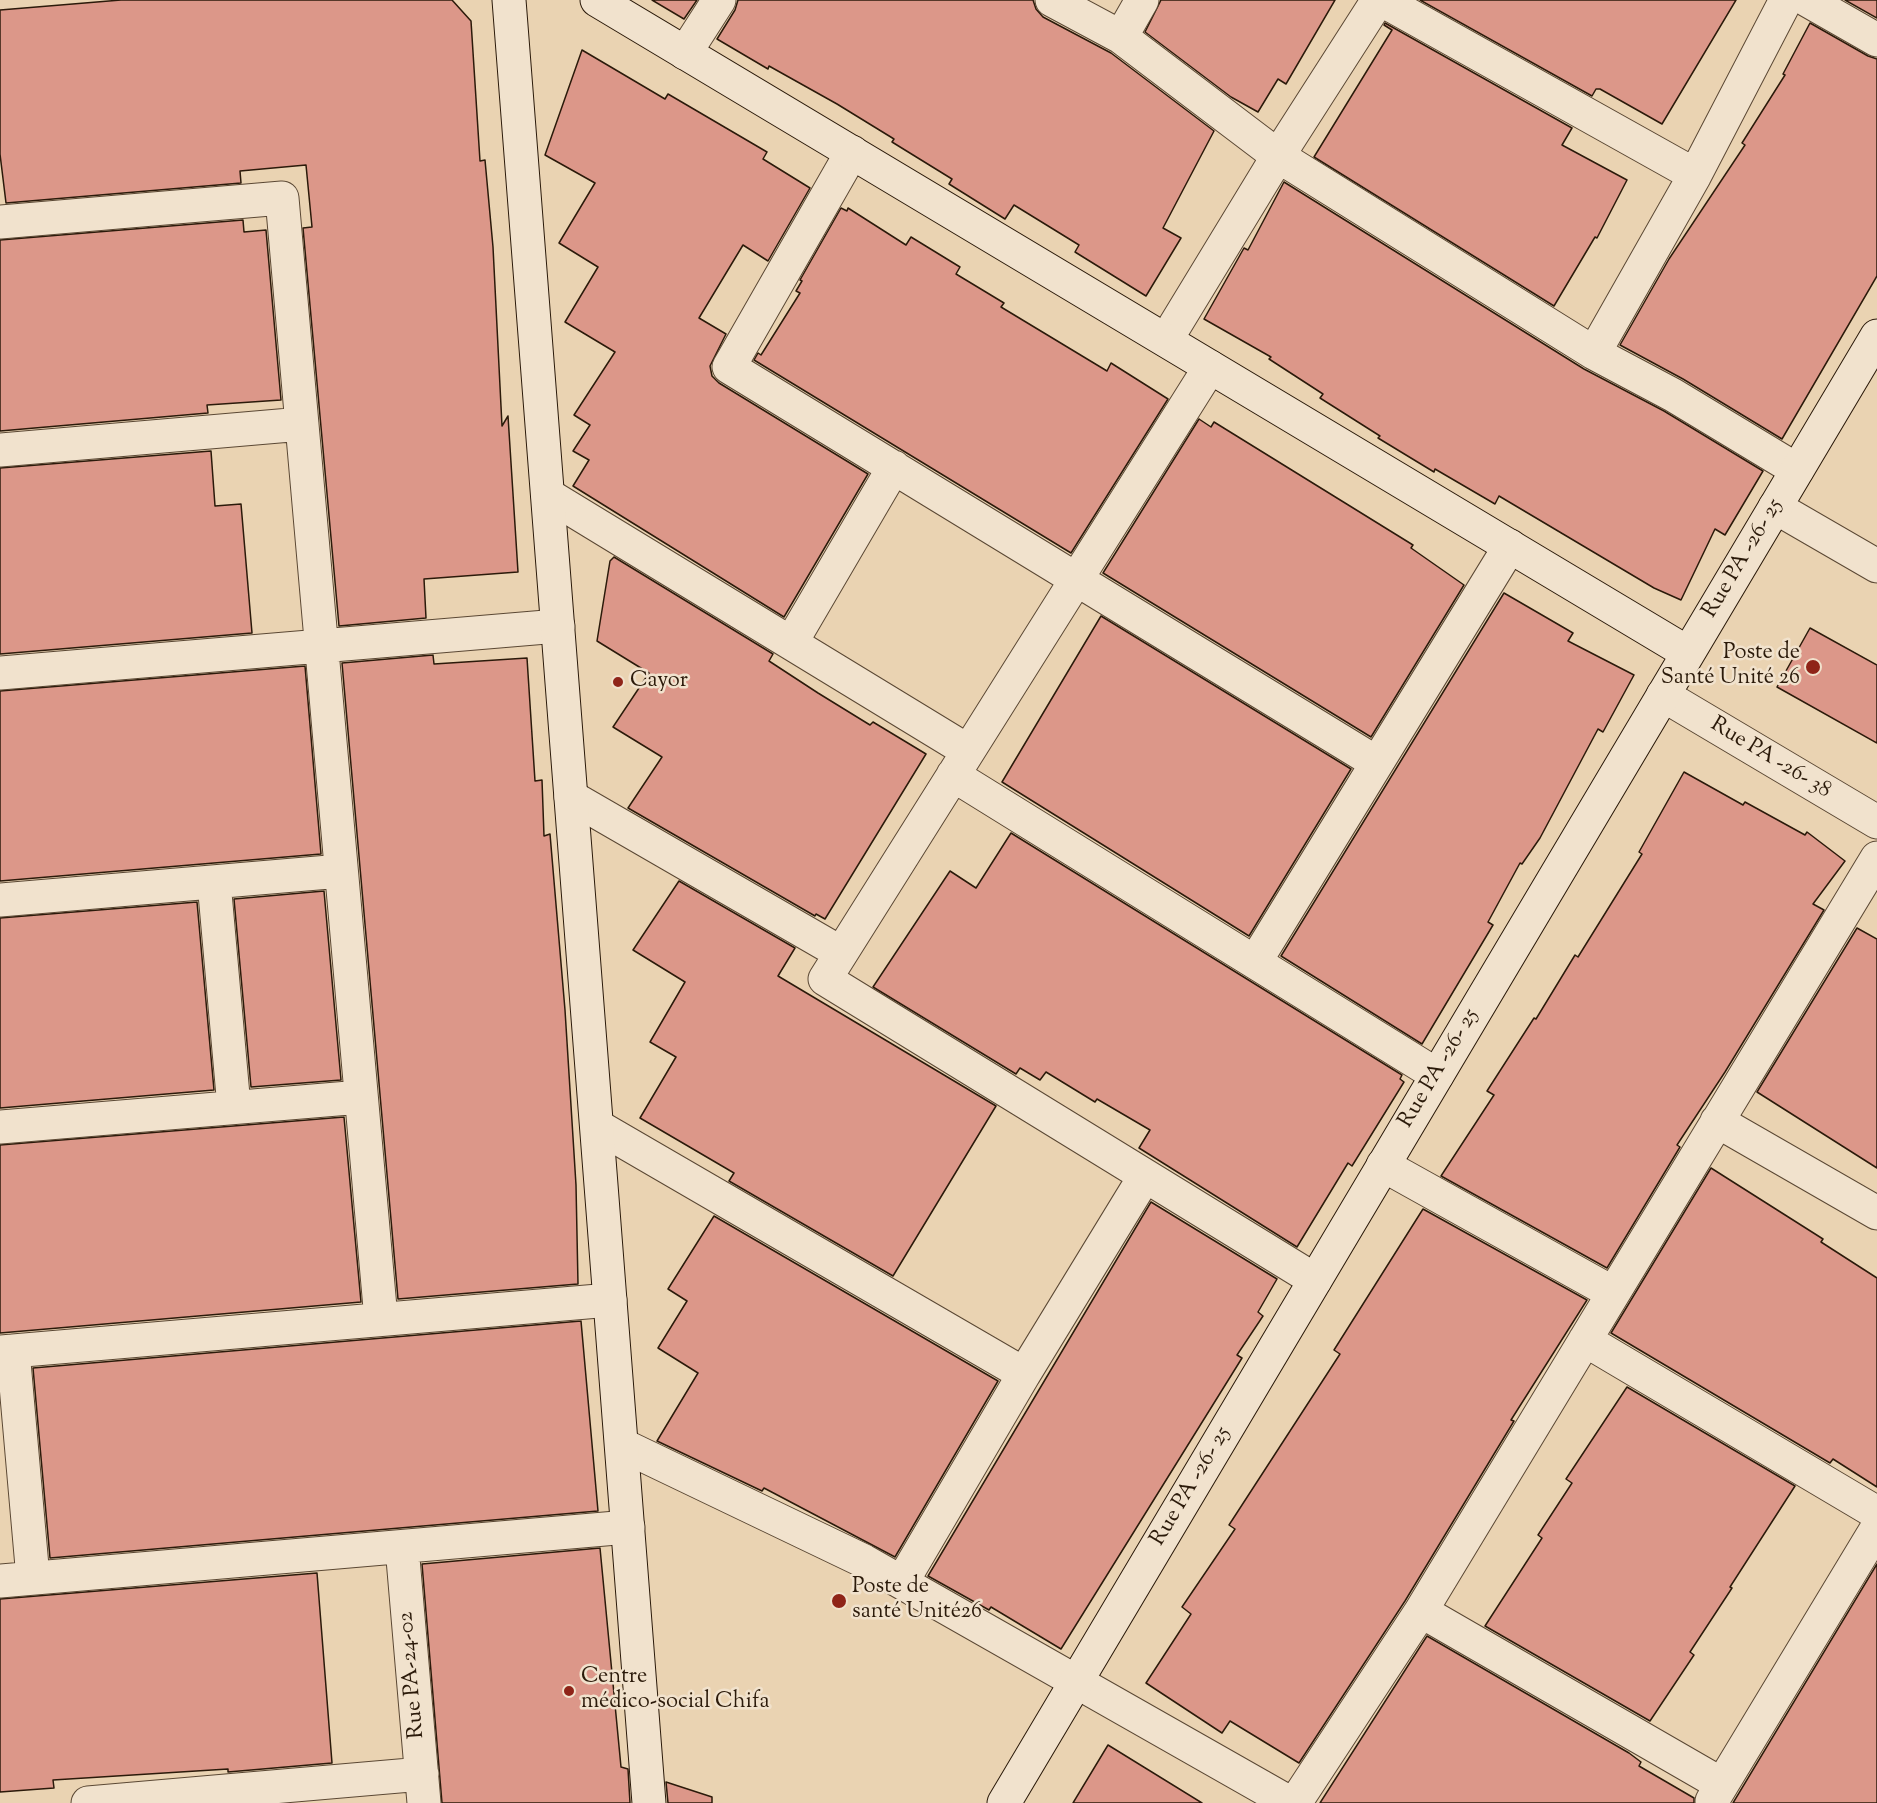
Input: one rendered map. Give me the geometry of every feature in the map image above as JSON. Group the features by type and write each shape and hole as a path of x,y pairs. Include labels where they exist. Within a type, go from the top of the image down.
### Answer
{"street":[{"path":"509,0 649,1803"},
{"path":"597,0 1688,653"},
{"path":"686,53 719,0"},
{"path":"1052,0 1121,37 1278,156 1594,353 1673,395 1797,470"},
{"path":"1121,37 1142,0"},
{"path":"1166,340 1278,156 1380,0 1695,175"},
{"path":"1594,353 1695,175 1786,0"},
{"path":"1807,0 1877,40"},
{"path":"852,152 729,367 1377,764"},
{"path":"0,222 282,198 381,1319"},
{"name":"Rue PA -26- 25","path":"1004,1803 1877,336"},
{"path":"1210,367 825,979 1315,1280"},
{"path":"0,450 302,424"},
{"path":"791,643 894,467"},
{"path":"548,495 791,643 960,763 1255,962 1437,1075"},
{"path":"1775,507 1877,566"},
{"path":"1255,962 1510,546"},
{"path":"0,673 558,626"},
{"name":"Rue PA -26- 38","path":"1663,695 1877,822"},
{"path":"571,797 841,953"},
{"path":"622,1445 902,1582 1292,1803 1421,1611 1877,858"},
{"path":"0,900 341,871"},
{"path":"214,882 234,1107"},
{"path":"0,1127 361,1097"},
{"path":"1717,1121 1877,1213"},
{"path":"597,1126 1024,1374"},
{"path":"1383,1165 1613,1293"},
{"path":"902,1582 1024,1374 1145,1176"},
{"path":"33,1578 7,1351 610,1300"},
{"path":"1585,1340 1877,1513"},
{"path":"0,1581 628,1527"},
{"path":"1421,1611 1716,1793 1877,1528"},
{"name":"Rue PA-24-02","path":"402,1546 423,1789"},
{"path":"88,1803 423,1789"}],"building":[{"path":"121,0 452,0 471,21 480,161 485,160 493,247 502,426 508,416 518,572 424,579 426,618 339,626 303,228 312,227 306,165 240,171 241,183 6,203 0,154 0,10"},
{"path":"652,0 697,0 684,19"},
{"path":"738,0 1033,0 1036,9 1043,17 1111,53 1214,131 1163,228 1181,238 1146,296 1075,252 1079,245 1014,205 1005,219 949,184 952,179 892,142 894,139 837,104 769,66 768,69 717,39 735,10"},
{"path":"1161,0 1335,0 1286,84 1278,79 1258,112 1231,97 1145,32"},
{"path":"1420,0 1736,0 1662,124 1600,89 1596,89 1592,96"},
{"path":"1845,0 1877,0 1877,18"},
{"path":"1385,23 1572,128 1562,145 1627,180 1597,238 1595,237 1554,306 1314,157 1392,30 1384,25"},
{"path":"1810,23 1877,59 1877,276 1782,439 1683,379 1620,345 1669,259 1745,145 1742,143 1785,75 1783,74"},
{"path":"582,50 665,99 668,94 767,152 763,159 810,188 768,261 743,245 699,318 726,334 710,366 712,376 719,383 868,474 784,617 573,486 589,460 573,451 590,425 574,415 615,352 565,322 598,267 559,243 595,183 545,155"},
{"path":"1284,182 1584,369 1664,411 1763,471 1725,535 1715,529 1681,600 1654,588 1499,496 1495,504 1435,469 1434,472 1378,438 1380,436 1320,398 1323,394 1269,359 1271,357 1204,319 1244,248 1248,250"},
{"path":"841,208 847,211 848,208 906,245 911,237 960,267 956,274 1004,303 1001,307 1107,371 1111,363 1168,399 1071,553 754,360 758,353 761,355 800,293 796,291 802,281 800,280"},
{"path":"243,220 244,232 266,230 281,400 207,405 208,413 0,431 0,240"},
{"path":"1199,419 1211,427 1214,422 1413,545 1411,548 1464,585 1371,737 1103,573"},
{"path":"211,451 215,506 241,504 252,633 0,654 0,468"},
{"path":"614,557 773,654 769,661 818,693 870,725 873,722 926,754 825,919 816,914 815,916 628,808 662,757 613,727 649,673 597,641 610,561"},
{"path":"1504,593 1573,633 1568,641 1634,675 1603,732 1598,729 1540,838 1522,864 1520,863 1488,922 1493,925 1422,1044 1281,956"},
{"path":"1101,616 1351,769 1249,936 1002,782"},
{"path":"1810,628 1877,665 1877,743 1777,687"},
{"path":"433,655 434,664 527,658 535,781 542,780 544,836 550,834 565,1010 576,1185 578,1284 398,1299 342,663"},
{"path":"305,666 321,854 0,881 0,691"},
{"path":"1684,772 1743,805 1745,802 1805,835 1807,832 1845,861 1813,904 1824,910 1725,1072 1677,1145 1680,1147 1607,1268 1441,1176 1494,1095 1487,1091 1534,1018 1536,1019 1575,955 1578,957 1642,854 1639,852"},
{"path":"1011,833 1402,1075 1400,1079 1404,1082 1352,1166 1348,1163 1297,1247 1139,1148 1150,1130 1097,1099 1095,1102 1046,1072 1040,1080 1020,1068 1016,1074 873,987 950,871 976,888"},
{"path":"679,881 795,948 778,976 996,1106 893,1276 729,1181 734,1173 640,1118 676,1057 650,1042 685,982 633,950"},
{"path":"324,891 341,1080 251,1087 234,899"},
{"path":"197,902 214,1090 0,1108 0,918"},
{"path":"1857,928 1877,939 1877,1168 1757,1092"},
{"path":"344,1117 361,1302 0,1333 0,1145"},
{"path":"1711,1168 1823,1239 1821,1242 1877,1278 1877,1487 1833,1459 1830,1463 1611,1333"},
{"path":"1151,1202 1277,1279 1258,1312 1263,1316 1237,1355 1242,1358 1061,1649 991,1607 989,1610 928,1576"},
{"path":"1423,1209 1587,1300 1511,1420 1514,1421 1405,1601 1299,1763 1230,1721 1222,1733 1146,1683 1191,1614 1182,1607 1235,1529 1229,1525 1340,1354 1334,1350"},
{"path":"714,1216 998,1381 895,1557 764,1488 762,1491 657,1441 698,1373 658,1348 687,1301 668,1289"},
{"path":"581,1321 598,1511 50,1558 33,1368"},
{"path":"1627,1387 1795,1486 1690,1652 1694,1655 1650,1721 1485,1626 1542,1538 1538,1535 1572,1483 1566,1479"},
{"path":"600,1548 621,1767 628,1769 630,1803 442,1803 422,1564"},
{"path":"1877,1564 1877,1803 1733,1803"},
{"path":"317,1573 332,1763 228,1772 228,1769 53,1780 54,1788 0,1792 0,1599"},
{"path":"1427,1636 1629,1753 1641,1762 1639,1766 1694,1798 1694,1803 1320,1803"},
{"path":"1108,1745 1202,1803 1073,1803"},
{"path":"666,1782 712,1797 712,1803 668,1803"}],"place":[{"name":"Poste de Santé Unité 26","path":"1813,667"},
{"name":"Cayor","path":"618,682"},
{"name":"Poste de santé Unité26","path":"839,1601"},
{"name":"Centre médico-social Chifa","path":"569,1691"}]}
